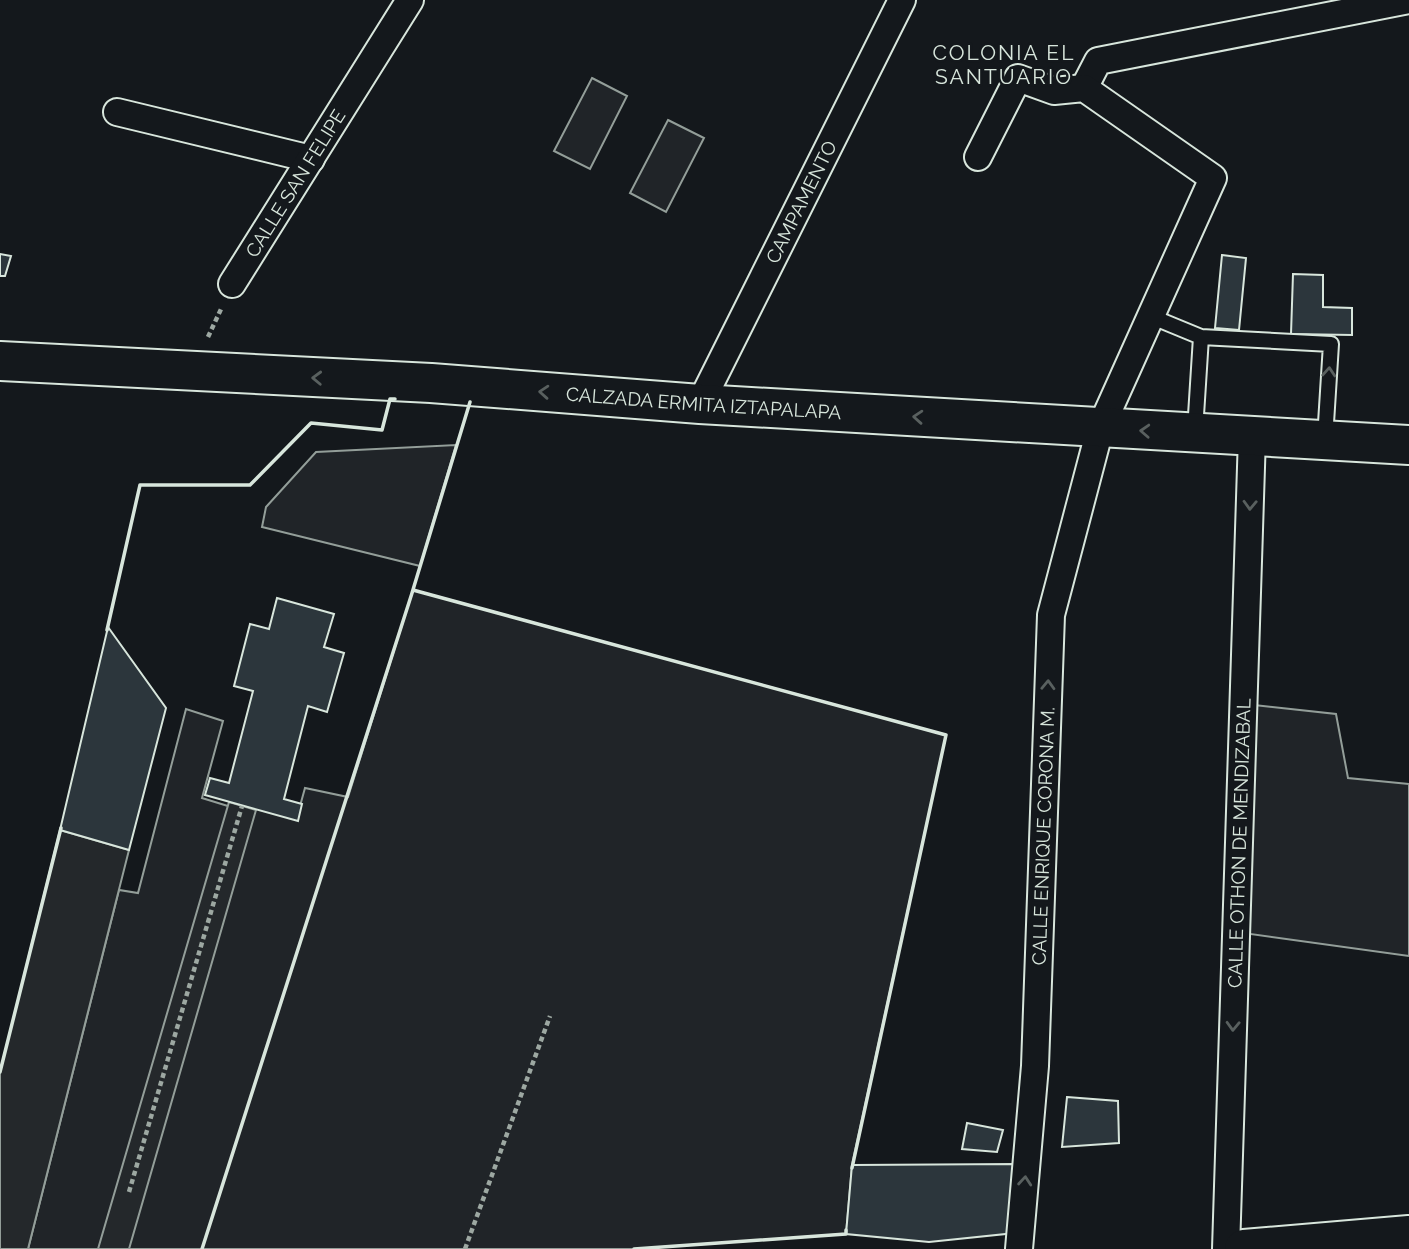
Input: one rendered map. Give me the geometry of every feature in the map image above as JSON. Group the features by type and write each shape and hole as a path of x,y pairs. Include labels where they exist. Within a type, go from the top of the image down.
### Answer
{"main road":[{"name":"CALZADA ERMITA IZTAPALAPA","path":"0,361 191,373 431,383 700,404 1409,445"},
{"path":"1264,1248 1409,1235"}],"street":[{"name":"CALLE SAN FELIPE","path":"232,284 410,0"},
{"name":"CAMPAMENTO","path":"700,404 902,0"},
{"path":"978,157 1018,78 1054,91 1084,88 1098,61 1409,0"},
{"name":"CALLE ENRIQUE CORONA M.","path":"1019,1249 1035,1066 1051,615 1100,429 1213,178 1084,88"},
{"path":"117,112 311,159"},
{"name":"CALLE OTHON DE MENDIZABAL","path":"1226,1249 1252,436"}],"lane":[{"path":"1150,316 1201,337 1331,344 1325,440"},
{"path":"1195,433 1201,337"}],"path":[{"path":"191,373 232,284"},
{"path":"129,1192 242,806"},
{"path":"466,1249 550,1016"}],"shaded area":[{"path":"592,78 627,96 590,169 554,151"},
{"path":"668,120 704,138 666,212 630,193"},
{"path":"456,445 420,566 262,527 266,507 316,452"},
{"path":"413,590 946,735 852,1165 846,1234 634,1249 28,1249 119,890 138,893 186,709 223,721 202,798 244,811 249,794 300,806 305,788 348,797"},
{"path":"1245,704 1336,714 1348,778 1409,784 1409,956 1243,933"},
{"path":"229,802 256,810 129,1249 98,1249"},
{"path":"60,830 129,850 28,1249 0,1249 0,1072"}],"building":[{"path":"0,254 11,256 5,276 0,276"},
{"path":"1222,255 1246,258 1239,330 1215,328"},
{"path":"1293,274 1323,275 1323,307 1352,308 1352,335 1291,334"},
{"path":"277,598 334,614 324,647 344,653 327,712 308,706 284,799 302,804 298,821 205,795 210,778 229,783 253,691 234,686 250,624 269,629"},
{"path":"108,627 166,708 129,850 60,830"},
{"path":"1067,1097 1118,1101 1119,1143 1062,1147"},
{"path":"967,1123 1003,1130 997,1152 962,1149"},
{"path":"1015,1164 1015,1233 929,1242 846,1234 852,1165"}],"wall":[{"path":"107,630 140,485 250,485 311,423 382,430 390,399 395,399"},
{"path":"412,593 470,402"},
{"path":"202,1249 413,590 946,735 852,1168"},
{"path":"0,1072 61,828"},
{"path":"634,1249 846,1234 846,1230"}],"district":[{"name":"COLONIA EL SANTUARIO","path":"1004,65"}]}
